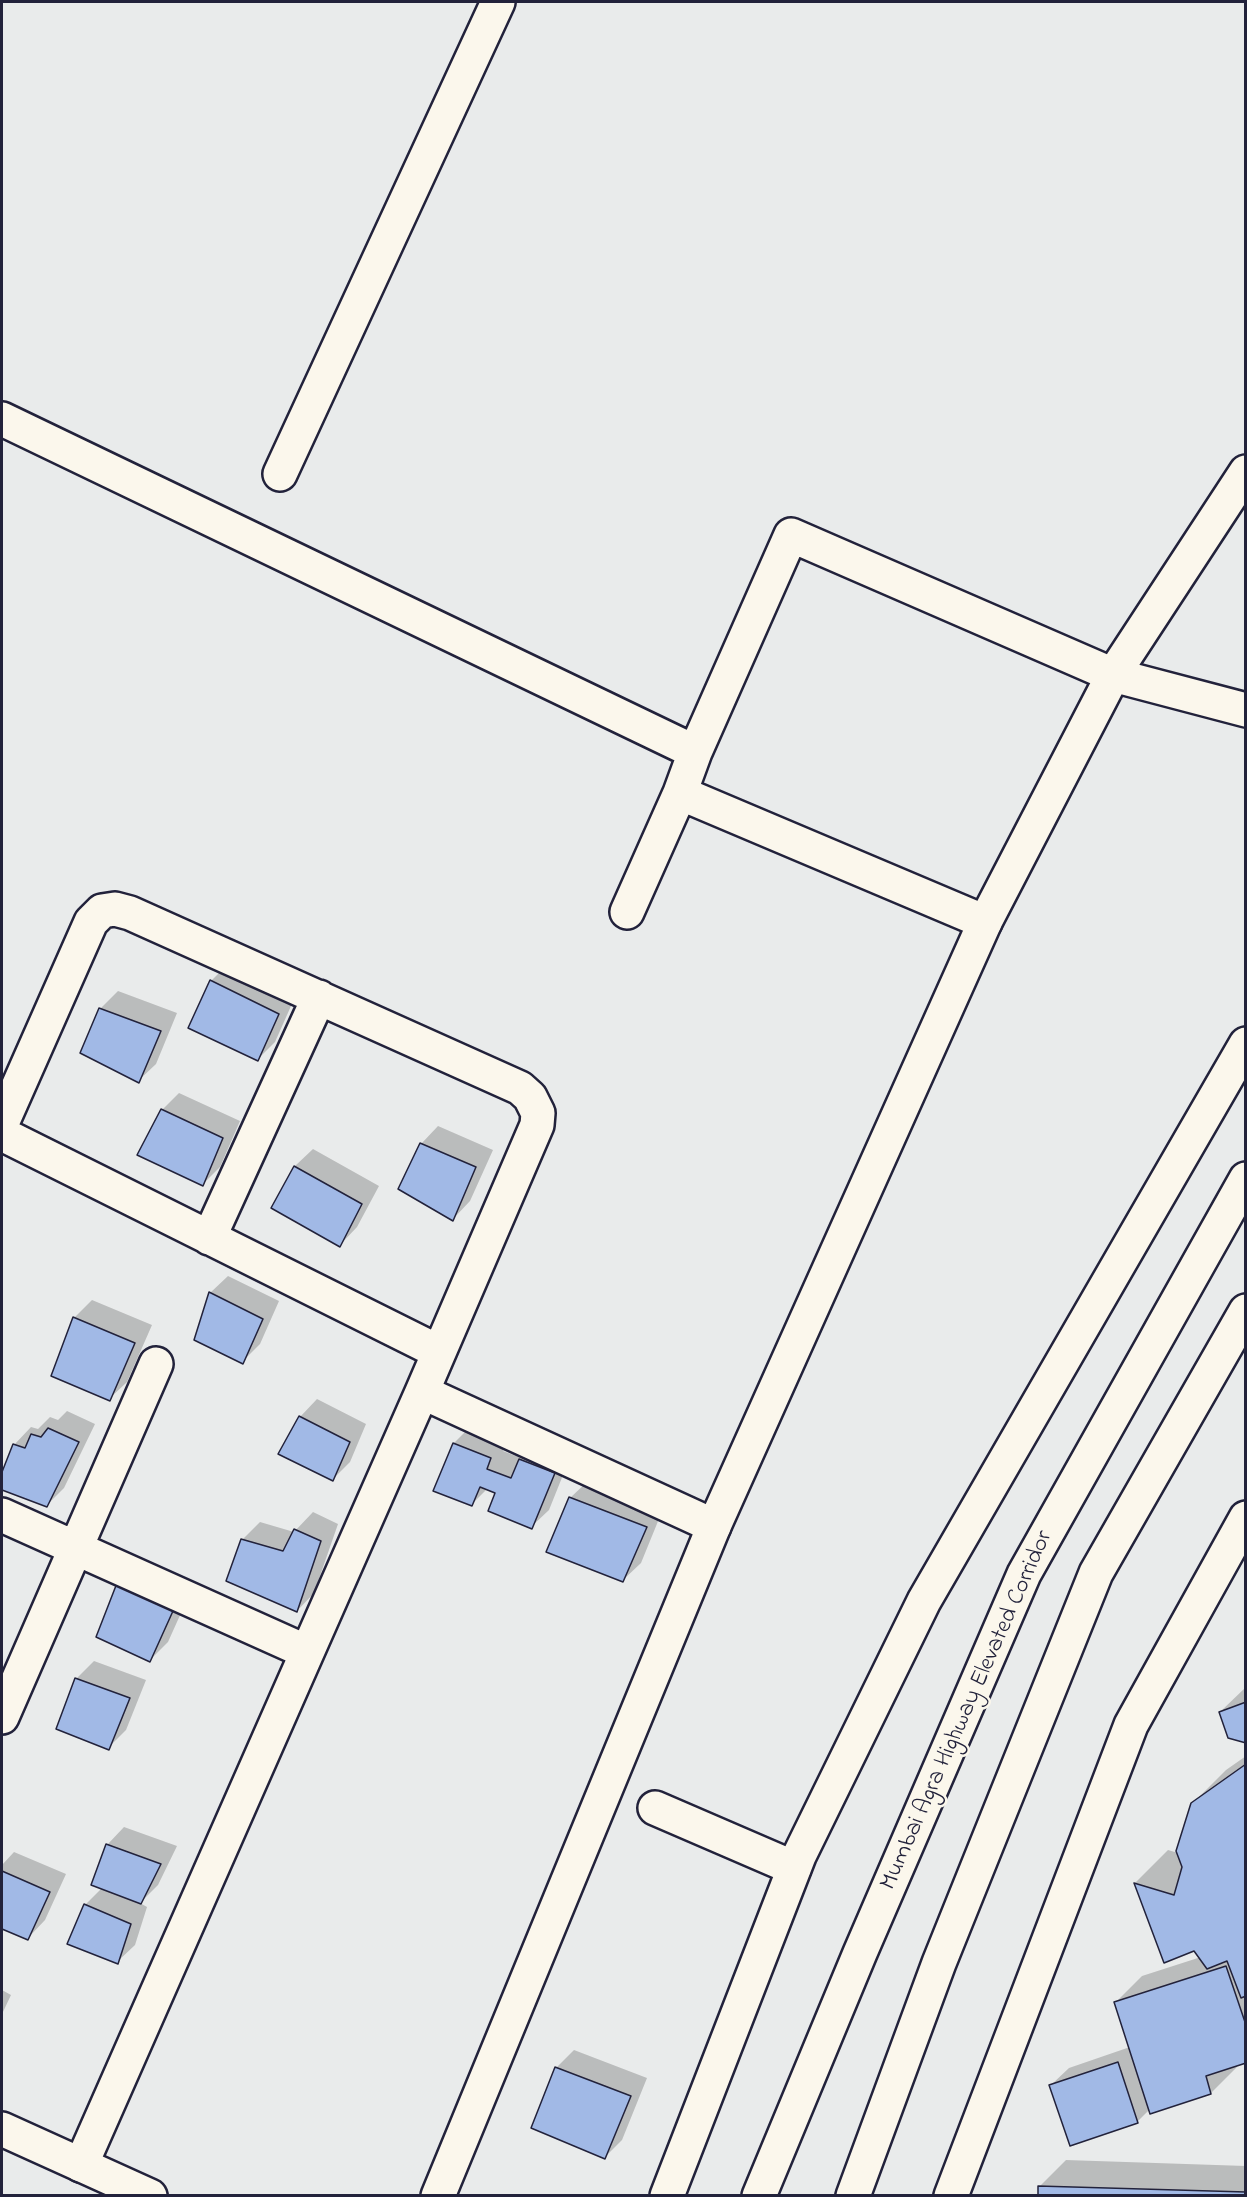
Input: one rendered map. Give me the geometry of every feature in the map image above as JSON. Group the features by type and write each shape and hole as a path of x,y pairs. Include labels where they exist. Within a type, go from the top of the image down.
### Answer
{"main road":[{"path":"280,474 498,2"},
{"path":"2,419 695,752"},
{"path":"438,2196 714,1526 985,922 1113,675 1245,472"},
{"path":"627,912 791,535 1113,675 1245,710"},
{"path":"680,793 985,922"},
{"path":"2,1123 91,921 102,911 115,909 130,913 520,1089 530,1097 538,1113 537,1125 422,1392 81,2165"},
{"path":"209,1238 319,997"},
{"path":"667,2196 794,1868 924,1601 1245,1044"},
{"path":"2,1134 439,1352"},
{"name":"Mumbai Agra Highway Elevated Corridor","path":"759,2196 1024,1574 1245,1179"},
{"path":"853,2196 939,1963 1096,1573 1245,1311"},
{"path":"2,1717 156,1364"},
{"path":"422,1392 714,1526"},
{"path":"2,1515 307,1652"},
{"path":"951,2196 1131,1725 1245,1518"},
{"path":"655,1808 794,1868"},
{"path":"2,2129 150,2196"}],"building":[{"path":"210,980 279,1014 258,1061 188,1028"},
{"path":"99,1008 161,1031 139,1083 80,1053"},
{"path":"161,1109 223,1138 203,1186 137,1155"},
{"path":"420,1143 476,1167 453,1221 398,1189"},
{"path":"294,1166 362,1204 340,1247 271,1208"},
{"path":"209,1292 263,1319 243,1364 194,1340"},
{"path":"73,1317 135,1343 110,1401 51,1376"},
{"path":"299,1416 350,1442 333,1481 278,1454"},
{"path":"48,1428 79,1442 47,1507 2,1490 2,1472 13,1444 25,1448 31,1434 41,1437"},
{"path":"453,1443 491,1458 487,1469 511,1478 519,1459 555,1473 532,1529 488,1511 495,1493 480,1487 472,1506 433,1491"},
{"path":"569,1497 647,1527 623,1582 546,1552"},
{"path":"294,1529 321,1541 297,1612 226,1581 241,1539 283,1551"},
{"path":"117,1583 173,1611 150,1662 96,1637"},
{"path":"75,1678 130,1698 109,1750 56,1729"},
{"path":"1246,1702 1246,1743 1228,1738 1219,1712"},
{"path":"1246,1764 1246,1996 1241,1998 1227,1961 1207,1969 1194,1951 1164,1963 1134,1883 1174,1895 1182,1867 1176,1851 1191,1803"},
{"path":"106,1844 161,1864 141,1904 91,1885"},
{"path":"2,1871 50,1892 28,1940 2,1929"},
{"path":"84,1904 131,1924 118,1964 67,1944"},
{"path":"1226,1966 1246,2025 1246,2063 1206,2076 1211,2094 1150,2114 1114,2002"},
{"path":"1118,2062 1138,2123 1070,2146 1049,2085"},
{"path":"555,2067 631,2096 605,2159 531,2128"},
{"path":"1038,2186 1246,2192 1246,2196 1038,2196"}]}
